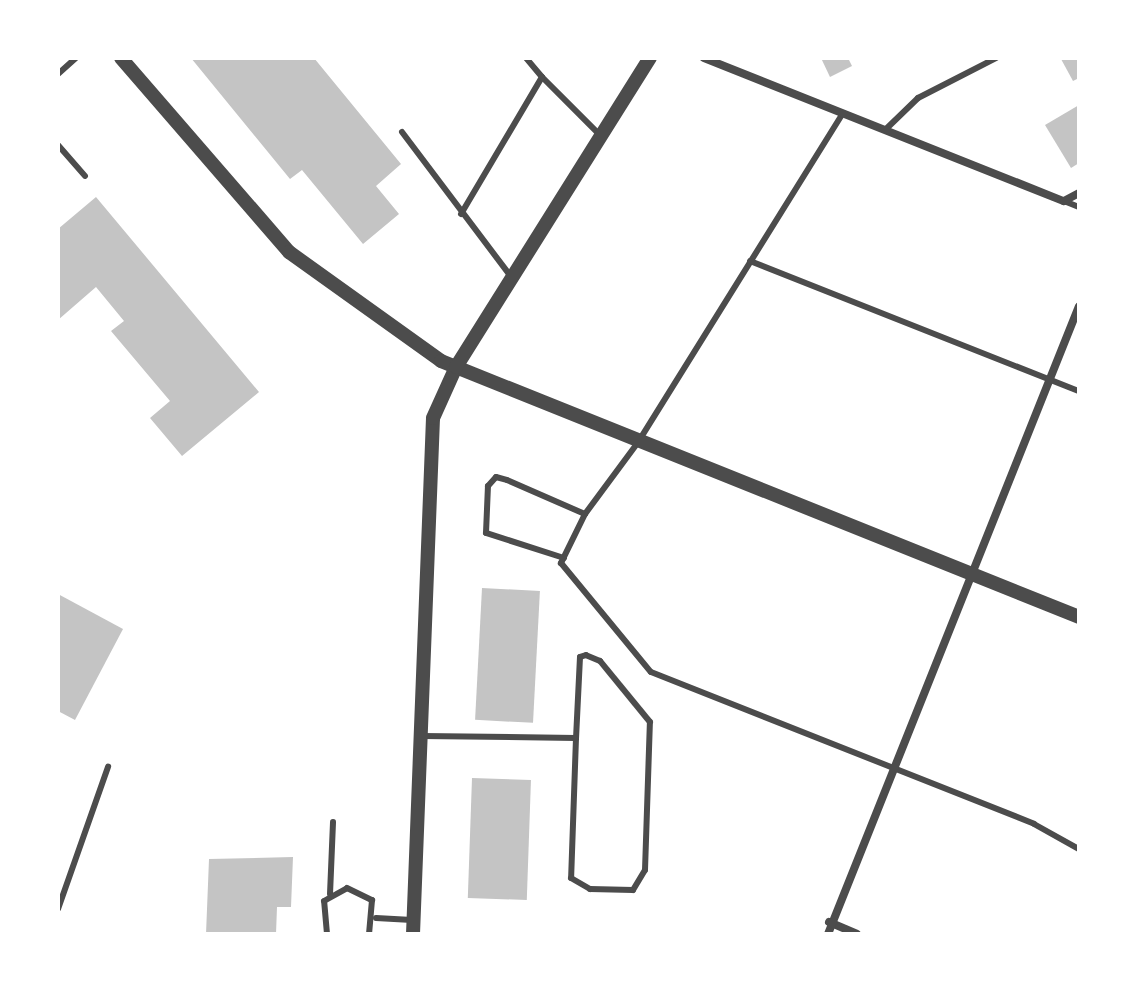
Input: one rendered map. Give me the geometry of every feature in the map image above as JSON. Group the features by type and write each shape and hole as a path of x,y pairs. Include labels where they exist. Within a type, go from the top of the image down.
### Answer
{"street":[{"path":"121,58 289,252 456,367 1079,617"},
{"path":"413,927 433,418 456,367 650,58"},
{"path":"704,58 1064,201 1079,193"},
{"path":"828,934 829,922 1079,306"},
{"path":"829,922 857,934"}],"lane":[{"path":"58,74 76,58"},
{"path":"885,130 918,98 996,58"},
{"path":"529,59 542,77 601,136"},
{"path":"461,214 542,77"},
{"path":"564,558 585,514 639,441 843,113"},
{"path":"402,132 512,278"},
{"path":"58,145 85,176"},
{"path":"1064,201 1079,207"},
{"path":"750,261 1079,391"},
{"path":"585,514 507,480 496,477 488,486 486,533 564,558 651,672 893,769 1079,849"},
{"path":"586,655 600,661 650,722 645,870 633,890 590,889 571,878 576,738 580,657 586,655"},
{"path":"422,736 576,738"},
{"path":"58,909 108,767"},
{"path":"327,934 321,910 330,894 333,822"},
{"path":"330,894 347,888 365,894 376,918 369,934"},
{"path":"376,918 413,927"}],"building":[{"path":"191,58 314,58 401,164 376,186 399,214 363,244 302,170 290,179"},
{"path":"821,58 848,58 852,66 830,77"},
{"path":"1079,58 1079,78 1073,81 1061,59"},
{"path":"1079,105 1079,163 1071,168 1045,125"},
{"path":"96,197 259,392 182,456 150,418 170,401 111,331 124,321 96,287 58,320 58,229"},
{"path":"482,588 540,591 533,723 475,720"},
{"path":"58,594 123,629 75,720 58,711"},
{"path":"472,778 531,780 527,900 468,898"},
{"path":"293,857 291,907 277,907 276,934 206,934 209,859"}]}
